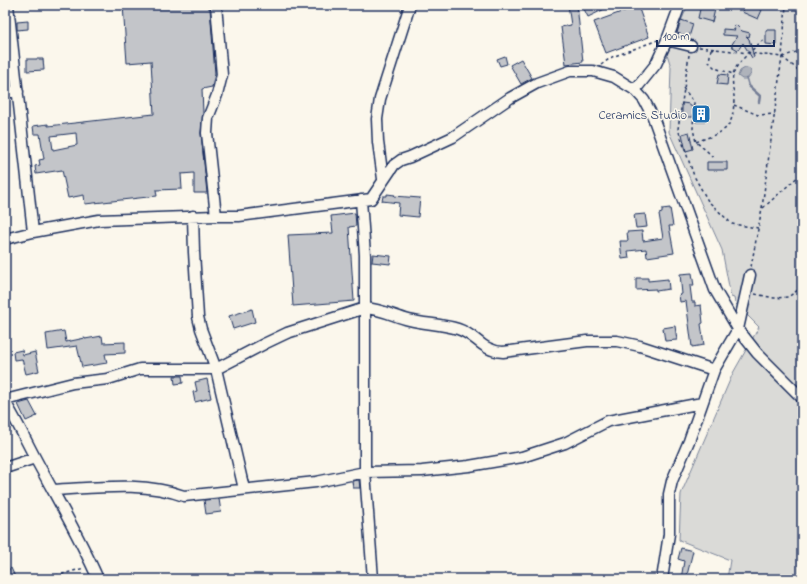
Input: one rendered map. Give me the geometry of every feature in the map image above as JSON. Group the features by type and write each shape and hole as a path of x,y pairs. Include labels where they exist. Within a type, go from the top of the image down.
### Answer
{"street":[{"path":"8,5 33,232"},
{"path":"216,5 222,75 217,95 208,118 207,133 216,216"},
{"path":"383,179 378,142 377,119 380,99 410,5"},
{"path":"635,90 656,64 680,5"},
{"path":"667,40 691,46"},
{"path":"5,239 33,232 99,220 193,216 239,216 361,200 371,200 383,179 394,165 401,160 453,137 510,98 537,83 570,71 593,71 614,77 635,90 644,100 653,117 706,260 709,275 716,290 738,329 757,353 802,398"},
{"path":"5,92 18,92"},
{"path":"361,200 366,255 365,472 373,579"},
{"path":"193,216 198,317 216,370 244,489"},
{"path":"662,579 669,534 668,494 689,441 714,370 738,329 750,275"},
{"path":"98,579 19,424 5,401 73,383 108,378 140,369 216,370 287,333 365,308 375,309 410,320 459,329 493,352 587,341 617,341 640,346 714,370"},
{"path":"53,490 128,486 172,491 184,496 316,482 365,472 422,471 469,466 522,457 565,443 608,421 702,403"},
{"path":"5,468 36,458"}],"path":[{"path":"750,275 762,208 782,57 786,5"},
{"path":"593,71 612,57 659,39 667,40"},
{"path":"696,142 722,132 729,126 732,120 734,105 733,74 736,68 749,53 763,40"},
{"path":"758,228 732,224 708,201 694,176 678,129 683,88 691,46 782,57 802,50"},
{"path":"711,49 709,62 715,68 733,74"},
{"path":"782,57 802,73"},
{"path":"683,88 694,102 693,129 696,142 714,159"},
{"path":"734,105 758,115 774,114"},
{"path":"762,208 802,173"},
{"path":"747,292 774,298 788,297 802,286"},
{"path":"32,579 63,574 92,565"}],"shaded area":[{"path":"688,5 802,5 802,579 727,579 730,560 679,540 681,494 733,373 759,327 735,303 734,298 731,297 722,250 669,132 671,67 667,54"},
{"path":"745,68 750,69 751,74 747,79 742,79 738,76 740,71"}],"building":[{"path":"123,5 208,5 208,8 210,8 215,74 212,87 202,89 203,113 201,133 207,193 194,193 194,173 181,174 182,189 156,190 157,196 85,204 84,195 68,198 62,170 36,174 35,166 40,165 39,160 44,159 40,134 34,134 33,126 48,124 48,126 154,114 151,61 127,63","holes":["76,133 77,145 53,150 51,136"]},
{"path":"568,5 577,5 583,62 566,64 561,27 571,25"},
{"path":"582,5 613,5 588,17"},
{"path":"701,5 716,5 712,22 698,18"},
{"path":"745,5 752,5 762,10 758,19 742,12"},
{"path":"638,6 649,37 606,53 594,22"},
{"path":"681,20 693,24 689,37 677,33"},
{"path":"28,21 28,29 17,30 17,22"},
{"path":"736,25 742,31 750,33 749,37 746,36 749,39 754,57 752,58 743,43 738,50 731,46 737,36 723,35 723,29 735,30 733,27"},
{"path":"766,30 776,30 776,45 766,44"},
{"path":"505,56 507,64 500,66 497,59"},
{"path":"27,59 43,59 44,70 27,71"},
{"path":"521,59 532,78 521,84 510,65"},
{"path":"719,74 728,75 727,85 717,84"},
{"path":"682,103 690,104 690,106 705,107 705,122 696,122 696,117 682,117"},
{"path":"689,132 693,149 686,151 682,134"},
{"path":"707,162 727,162 727,170 707,170"},
{"path":"387,194 420,198 418,217 398,215 399,203 382,201 383,196 387,196"},
{"path":"670,208 673,226 669,226 674,253 647,257 646,249 628,251 629,258 622,259 620,241 628,241 627,232 642,231 643,241 663,238 659,214 662,213 662,209"},
{"path":"355,213 356,226 349,227 354,301 293,306 288,235 333,233 331,216"},
{"path":"645,214 647,227 636,228 634,215"},
{"path":"373,254 391,256 390,264 372,262"},
{"path":"692,273 694,286 690,286 692,302 695,302 695,306 701,305 703,323 701,324 704,345 692,347 686,301 680,302 679,295 682,294 680,274"},
{"path":"636,278 648,278 648,281 668,279 669,289 656,291 656,289 636,290"},
{"path":"252,309 255,322 233,329 229,316"},
{"path":"675,326 677,340 665,341 663,328"},
{"path":"64,331 66,342 102,336 103,343 125,342 125,353 105,354 107,363 82,367 77,346 48,350 46,334"},
{"path":"22,350 23,355 35,352 39,371 26,374 22,359 14,360 13,352"},
{"path":"174,376 182,376 183,383 175,384"},
{"path":"207,379 211,398 195,402 193,392 197,391 195,382"},
{"path":"29,401 37,416 26,421 18,404"},
{"path":"359,480 360,488 353,488 352,481"},
{"path":"219,499 221,512 206,514 204,500"},
{"path":"681,548 693,551 686,579 681,579 684,561 678,559"},
{"path":"11,568 16,579 5,579 5,572"}],"waterway":[{"path":"747,79 749,86 760,96 759,102"}],"place":[{"name":"Ceramics Studio","path":"701,114"}]}
